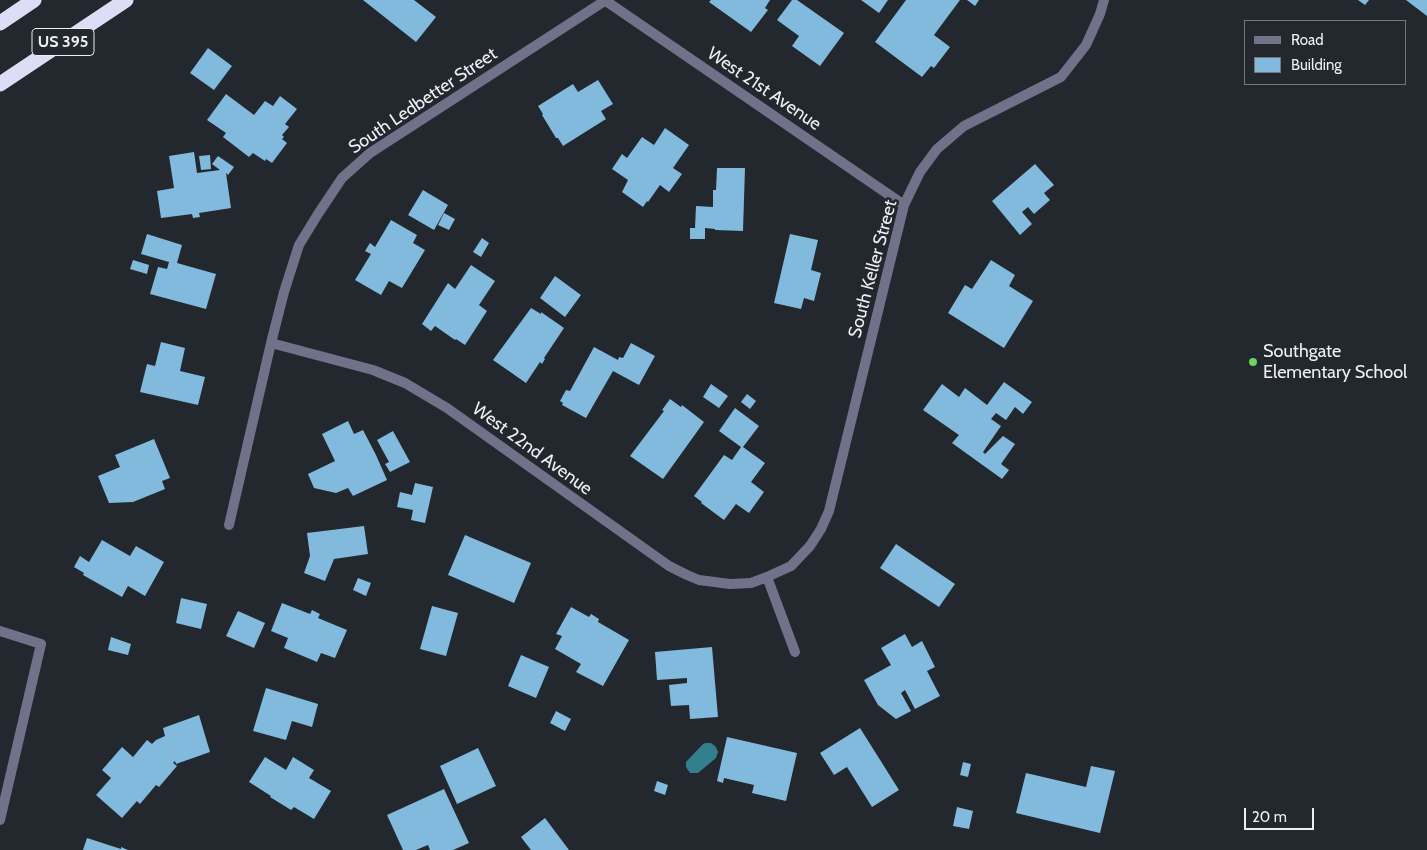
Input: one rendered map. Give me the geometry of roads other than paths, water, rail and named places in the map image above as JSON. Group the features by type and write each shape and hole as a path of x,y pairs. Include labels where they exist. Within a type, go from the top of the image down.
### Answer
{"highway":[{"name":"US 395","path":"0,23 34,0"},
{"name":"US 395","path":"0,84 126,0"}],"street":[{"name":"West 21st Avenue","path":"606,0 904,205"},
{"name":"South Ledbetter Street","path":"229,525 271,343 284,292 299,245 342,178 370,153 606,0"},
{"name":"South Keller Street","path":"767,577 791,566 810,546 821,529 829,511 904,205 920,172 937,149 964,126 1061,76 1086,45 1104,0"},
{"name":"West 22nd Avenue","path":"271,343 373,370 405,383 447,408 669,566 687,576 699,580 730,584 751,583 767,577"},
{"path":"767,577 795,652"},
{"path":"0,632 41,644 5,777 0,820"}],"water":[{"path":"706,743 711,743 716,747 718,752 716,758 698,773 690,773 686,767 686,762"}],"place":[{"name":"Southgate Elementary School","path":"1253,362"}]}
